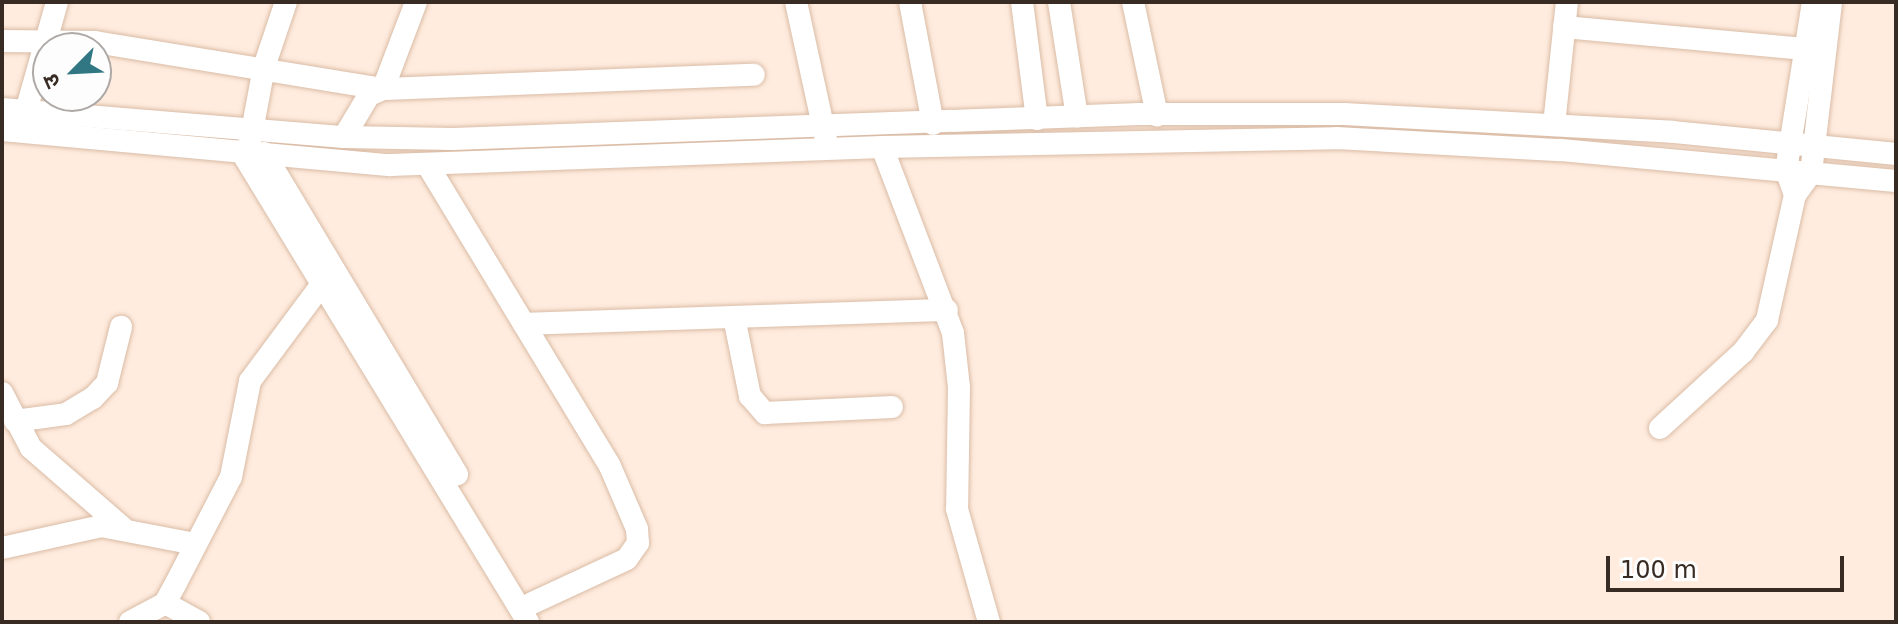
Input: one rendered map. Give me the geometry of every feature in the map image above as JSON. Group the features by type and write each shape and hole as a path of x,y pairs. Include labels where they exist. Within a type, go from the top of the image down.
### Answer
{"street":[{"path":"49,32 57,2"},
{"path":"286,2 264,67 251,146 534,616 627,559 638,543 637,529 609,464 427,164"},
{"path":"344,137 369,95 383,89 416,2"},
{"path":"796,2 826,139"},
{"path":"910,2 933,124"},
{"path":"1022,2 1037,119"},
{"path":"1059,2 1077,117"},
{"path":"1133,2 1157,115"},
{"path":"1554,125 1567,2"},
{"path":"1795,195 1786,170 1813,2"},
{"path":"1660,428 1743,352 1767,320 1795,195 1811,173 1831,2"},
{"path":"1564,27 1805,49"},
{"path":"2,41 32,40"},
{"path":"112,45 264,67 383,89 754,75"},
{"path":"26,111 32,91"},
{"path":"2,109 340,162 427,164 826,139 933,124 1077,117 1344,114 1554,125 1896,154"},
{"path":"2,130 251,146 344,137 826,139 882,147 1336,138 1561,150 1896,181"},
{"path":"882,147 947,310 959,372 957,509 989,622"},
{"path":"130,622 165,603 231,477 250,381 328,275"},
{"path":"524,324 947,310"},
{"path":"734,317 750,396 765,413 892,407"},
{"path":"15,421 66,414 93,398 107,383 121,327"},
{"path":"2,393 15,421 51,469 122,527"},
{"path":"2,548 77,528 122,527 195,544"},
{"path":"165,603 199,622"}]}
